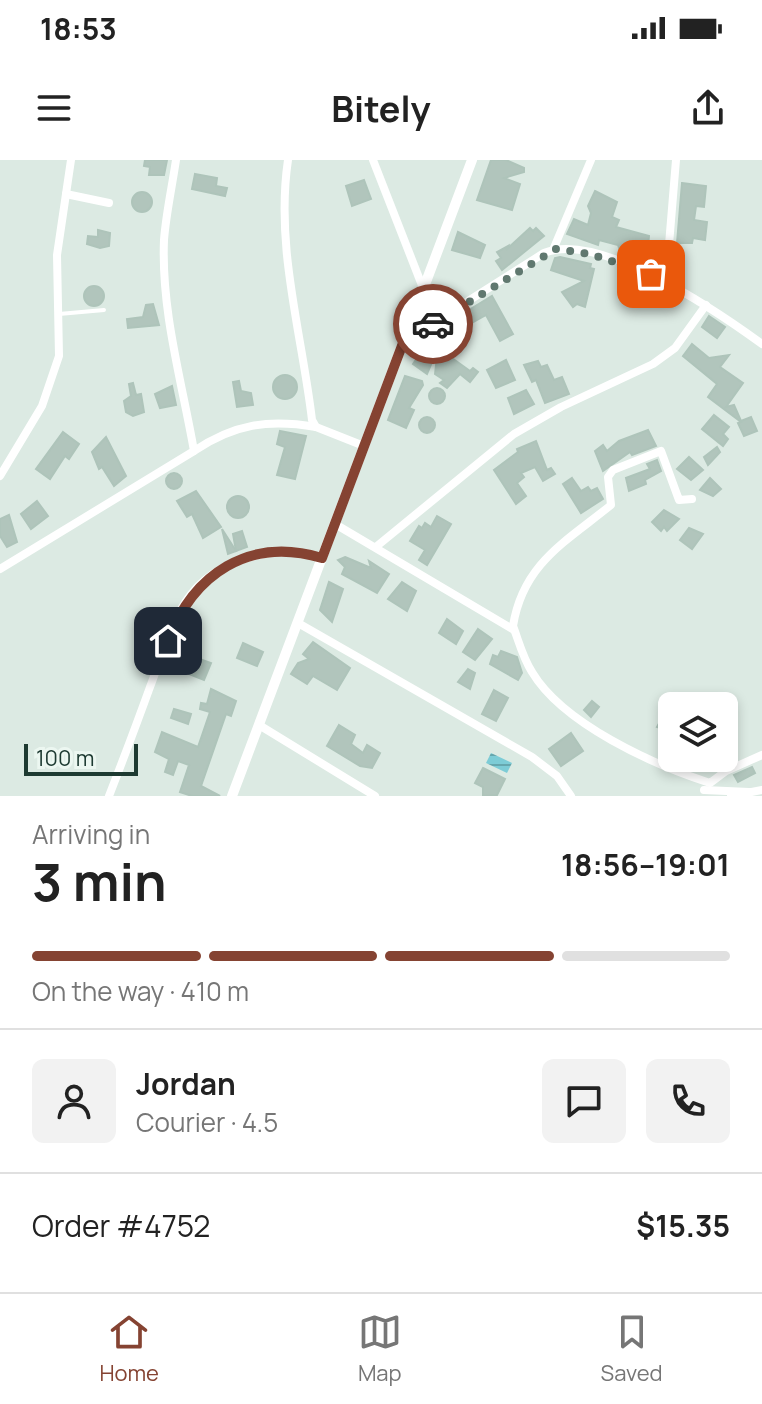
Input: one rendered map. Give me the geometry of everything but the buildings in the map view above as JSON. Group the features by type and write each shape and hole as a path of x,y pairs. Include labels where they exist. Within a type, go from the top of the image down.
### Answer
{"street":[{"path":"0,476 50,387 59,356 55,314 57,255 71,160"},
{"path":"176,160 165,262 176,357 194,451"},
{"path":"288,160 283,212 286,250 316,427"},
{"path":"373,160 423,288"},
{"path":"232,796 472,160"},
{"path":"553,250 591,160"},
{"path":"666,281 676,160"},
{"path":"66,194 109,203"},
{"path":"406,335 424,329 553,250 567,249 666,281 762,344"},
{"path":"377,546 514,434 561,407 653,364 675,348 706,305"},
{"path":"0,569 218,436 256,422 316,427 364,446"},
{"path":"692,499 679,500 661,451 613,470 608,477 611,505 570,533 532,573 515,612 515,630 533,675 569,713 704,790 749,792"},
{"path":"335,524 515,630"},
{"path":"109,796 176,618 194,590 220,570 260,554 290,551 322,558"},
{"path":"298,623 532,757 557,776 571,796"},
{"path":"259,725 375,796"},
{"path":"704,790 726,771 762,755"},
{"path":"731,796 762,790"}],"lane":[{"path":"55,314 104,310"}],"water":[{"path":"491,753 512,763 507,773 486,763"}],"way so far":[{"path":"433,324 544,253 556,249 590,254 651,274"}],"route":[{"path":"168,641 185,602 205,579 220,570 260,554 277,552 302,552 322,558 406,335 433,324"}]}
